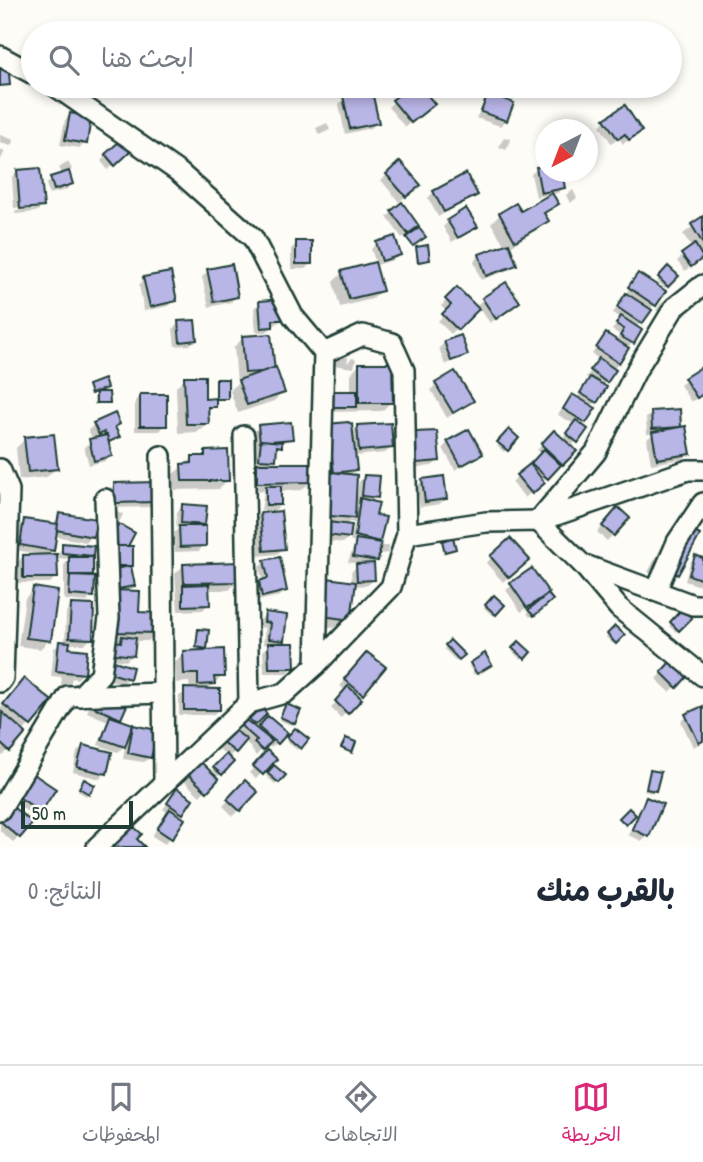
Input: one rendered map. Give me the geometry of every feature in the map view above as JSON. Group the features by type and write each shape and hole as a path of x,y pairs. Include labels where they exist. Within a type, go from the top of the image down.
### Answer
{"street":[{"path":"0,56 21,67"},
{"path":"72,98 180,173 253,239 293,317 324,353 316,665"},
{"path":"538,521 596,452 636,369 674,308 703,285"},
{"path":"97,847 249,703 285,693 316,665 391,587 407,534 404,370 392,343 363,335 324,353"},
{"path":"244,436 249,703"},
{"path":"161,456 164,783"},
{"path":"0,469 9,491 3,678 0,682"},
{"path":"407,534 486,522 538,521 688,470 703,470"},
{"path":"80,696 100,674 109,618 105,499"},
{"path":"656,591 677,542 703,503"},
{"path":"538,521 582,564 619,608 703,676"},
{"path":"582,564 693,605 703,605"},
{"path":"0,810 68,696 163,694"}],"building":[{"path":"8,62 10,85 0,86 0,63"},
{"path":"343,98 374,98 379,123 350,129"},
{"path":"430,98 435,104 411,123 392,100"},
{"path":"486,98 501,98 514,103 507,121 481,112"},
{"path":"625,105 642,131 629,140 625,134 618,139 604,119"},
{"path":"70,113 91,117 87,144 65,140"},
{"path":"120,141 130,152 115,166 105,154"},
{"path":"400,161 421,185 406,197 386,174"},
{"path":"40,168 44,207 20,209 17,170"},
{"path":"69,171 73,184 54,190 50,177"},
{"path":"466,173 478,195 444,212 433,191"},
{"path":"539,182 564,182 565,188 541,193"},
{"path":"552,193 559,204 544,213 549,221 515,241 499,213 516,203 521,211"},
{"path":"402,202 419,226 408,234 391,211"},
{"path":"466,208 478,227 458,238 447,220"},
{"path":"703,216 703,244 691,224"},
{"path":"419,228 426,237 413,246 406,237"},
{"path":"395,236 401,255 382,261 376,242"},
{"path":"296,241 312,241 312,264 296,264"},
{"path":"509,243 517,265 486,276 479,254"},
{"path":"695,244 703,258 691,267 681,254"},
{"path":"428,245 430,260 418,262 416,247"},
{"path":"375,262 383,291 349,299 341,271"},
{"path":"232,264 238,297 214,302 207,269"},
{"path":"668,266 679,276 668,287 658,277"},
{"path":"171,272 177,301 150,307 143,277"},
{"path":"638,273 666,291 656,306 628,287"},
{"path":"506,282 520,302 496,319 482,298"},
{"path":"457,287 479,309 458,330 442,314 451,305 445,299"},
{"path":"626,293 652,310 642,324 617,307"},
{"path":"283,299 284,320 273,320 273,327 261,328 259,301"},
{"path":"621,316 642,330 634,344 620,336 624,329 616,324"},
{"path":"195,320 197,340 180,342 178,321"},
{"path":"606,333 629,348 619,363 596,348"},
{"path":"271,334 275,371 245,373 242,336"},
{"path":"461,335 468,355 451,361 444,341"},
{"path":"599,358 616,370 607,383 590,370"},
{"path":"359,363 392,363 393,403 359,403"},
{"path":"703,366 703,394 697,398 684,378"},
{"path":"276,367 285,393 247,405 238,380"},
{"path":"455,371 474,401 453,413 435,383"},
{"path":"184,376 205,376 205,399 216,398 216,407 208,407 209,424 186,424"},
{"path":"590,377 607,387 597,403 580,393"},
{"path":"104,379 107,388 91,394 88,385"},
{"path":"216,379 228,379 228,399 216,399"},
{"path":"328,391 357,391 357,407 328,407"},
{"path":"96,392 109,392 110,403 96,403"},
{"path":"140,394 167,394 167,426 140,426"},
{"path":"572,394 596,408 586,423 563,409"},
{"path":"680,409 681,427 652,429 651,411"},
{"path":"115,413 120,424 115,427 120,437 109,442 104,432 99,435 93,423"},
{"path":"576,420 588,429 578,443 566,433"},
{"path":"291,422 293,439 260,442 258,425"},
{"path":"391,423 393,448 359,451 357,425"},
{"path":"328,424 352,424 357,470 334,473"},
{"path":"686,426 691,454 657,459 652,432"},
{"path":"469,429 483,454 461,466 447,441"},
{"path":"509,429 519,438 508,451 497,442"},
{"path":"554,430 577,451 563,465 541,444"},
{"path":"437,431 440,461 417,463 414,432"},
{"path":"54,434 58,469 28,472 24,437"},
{"path":"107,435 112,456 94,461 89,439"},
{"path":"261,440 282,442 282,447 277,446 276,460 259,459"},
{"path":"544,449 561,465 548,479 531,463"},
{"path":"228,450 229,481 182,481 181,464 192,463 192,456 205,456 205,451"},
{"path":"257,463 312,463 312,482 257,483"},
{"path":"530,464 545,483 532,494 516,475"},
{"path":"331,472 357,475 355,518 330,516"},
{"path":"364,475 380,476 378,498 362,496"},
{"path":"444,476 447,499 425,502 422,479"},
{"path":"157,482 157,502 114,503 114,483"},
{"path":"266,486 281,486 281,505 266,505"},
{"path":"360,498 379,503 376,515 386,517 380,542 355,536"},
{"path":"182,504 207,506 205,525 181,523"},
{"path":"618,507 630,518 614,536 602,526"},
{"path":"281,511 285,549 264,551 260,513"},
{"path":"59,513 97,519 93,537 56,530"},
{"path":"24,519 58,524 54,551 20,545"},
{"path":"328,522 352,525 350,538 326,535"},
{"path":"678,523 700,535 678,575 656,563"},
{"path":"119,524 135,533 126,550 110,541"},
{"path":"179,526 206,526 206,546 180,547"},
{"path":"453,537 456,549 445,552 442,541"},
{"path":"510,538 530,560 509,578 490,556"},
{"path":"356,539 381,543 378,561 353,557"},
{"path":"62,543 94,546 93,556 62,553"},
{"path":"110,546 133,546 133,566 110,566"},
{"path":"57,554 58,578 23,578 23,555"},
{"path":"695,555 703,558 703,580 689,575"},
{"path":"69,557 93,557 93,575 69,575"},
{"path":"280,557 287,591 262,597 259,581 268,578 264,560"},
{"path":"239,562 240,582 184,583 183,564"},
{"path":"374,563 375,580 357,581 356,564"},
{"path":"131,566 135,586 113,590 109,570"},
{"path":"532,568 549,593 527,608 510,583"},
{"path":"70,576 95,577 94,597 69,595"},
{"path":"327,578 356,582 351,620 322,616"},
{"path":"209,584 210,605 183,606 183,585"},
{"path":"33,587 58,591 51,641 26,638"},
{"path":"113,590 140,591 139,612 159,613 159,633 112,632"},
{"path":"548,594 553,600 534,616 528,610"},
{"path":"494,595 505,605 496,615 485,605"},
{"path":"71,604 94,605 93,639 69,638"},
{"path":"682,609 692,618 679,631 670,622"},
{"path":"265,612 287,615 284,641 268,639 270,623 264,622"},
{"path":"615,626 625,635 616,644 607,634"},
{"path":"198,629 209,630 207,649 196,647"},
{"path":"122,636 136,638 134,656 108,653 110,640 121,642"},
{"path":"450,640 465,655 459,660 445,645"},
{"path":"59,641 70,642 69,648 87,650 85,674 56,671"},
{"path":"519,641 531,652 525,659 512,648"},
{"path":"268,643 294,643 295,668 269,668"},
{"path":"224,649 225,677 214,677 215,684 198,685 198,674 184,674 183,651"},
{"path":"367,652 386,667 363,695 344,679"},
{"path":"485,653 492,665 477,674 470,663"},
{"path":"114,661 133,667 130,679 110,673"},
{"path":"670,662 687,677 677,688 661,672"},
{"path":"24,678 52,701 31,726 3,704"},
{"path":"99,682 131,696 121,719 89,705"},
{"path":"348,686 362,699 348,714 335,701"},
{"path":"184,688 220,689 220,710 184,710"},
{"path":"286,704 301,710 295,724 280,717"},
{"path":"703,706 703,741 699,743 685,714"},
{"path":"261,707 267,714 256,725 249,719"},
{"path":"2,712 26,733 10,752 0,743"},
{"path":"110,716 133,724 125,747 102,739"},
{"path":"268,716 288,733 278,744 258,727"},
{"path":"246,720 272,741 263,751 254,743 257,740 241,726"},
{"path":"133,725 157,730 151,758 128,753"},
{"path":"231,727 247,740 236,753 220,740"},
{"path":"295,728 309,739 301,749 287,737"},
{"path":"346,738 356,742 352,753 341,748"},
{"path":"83,745 112,752 107,774 77,767"},
{"path":"267,750 277,759 263,775 253,766"},
{"path":"190,752 219,779 207,792 178,765"},
{"path":"226,754 234,762 222,775 213,767"},
{"path":"274,765 286,775 279,783 267,773"},
{"path":"650,770 661,772 656,791 646,789"},
{"path":"32,773 56,789 41,812 17,796"},
{"path":"84,779 95,785 89,794 79,788"},
{"path":"245,780 258,792 240,811 227,799"},
{"path":"177,788 193,799 183,814 167,803"},
{"path":"646,797 663,804 649,837 632,829"},
{"path":"9,804 33,823 20,838 0,821 0,815"},
{"path":"629,808 636,815 626,825 619,818"},
{"path":"170,809 185,819 172,839 157,829"},
{"path":"127,821 142,834 137,839 145,847 103,847"}]}
